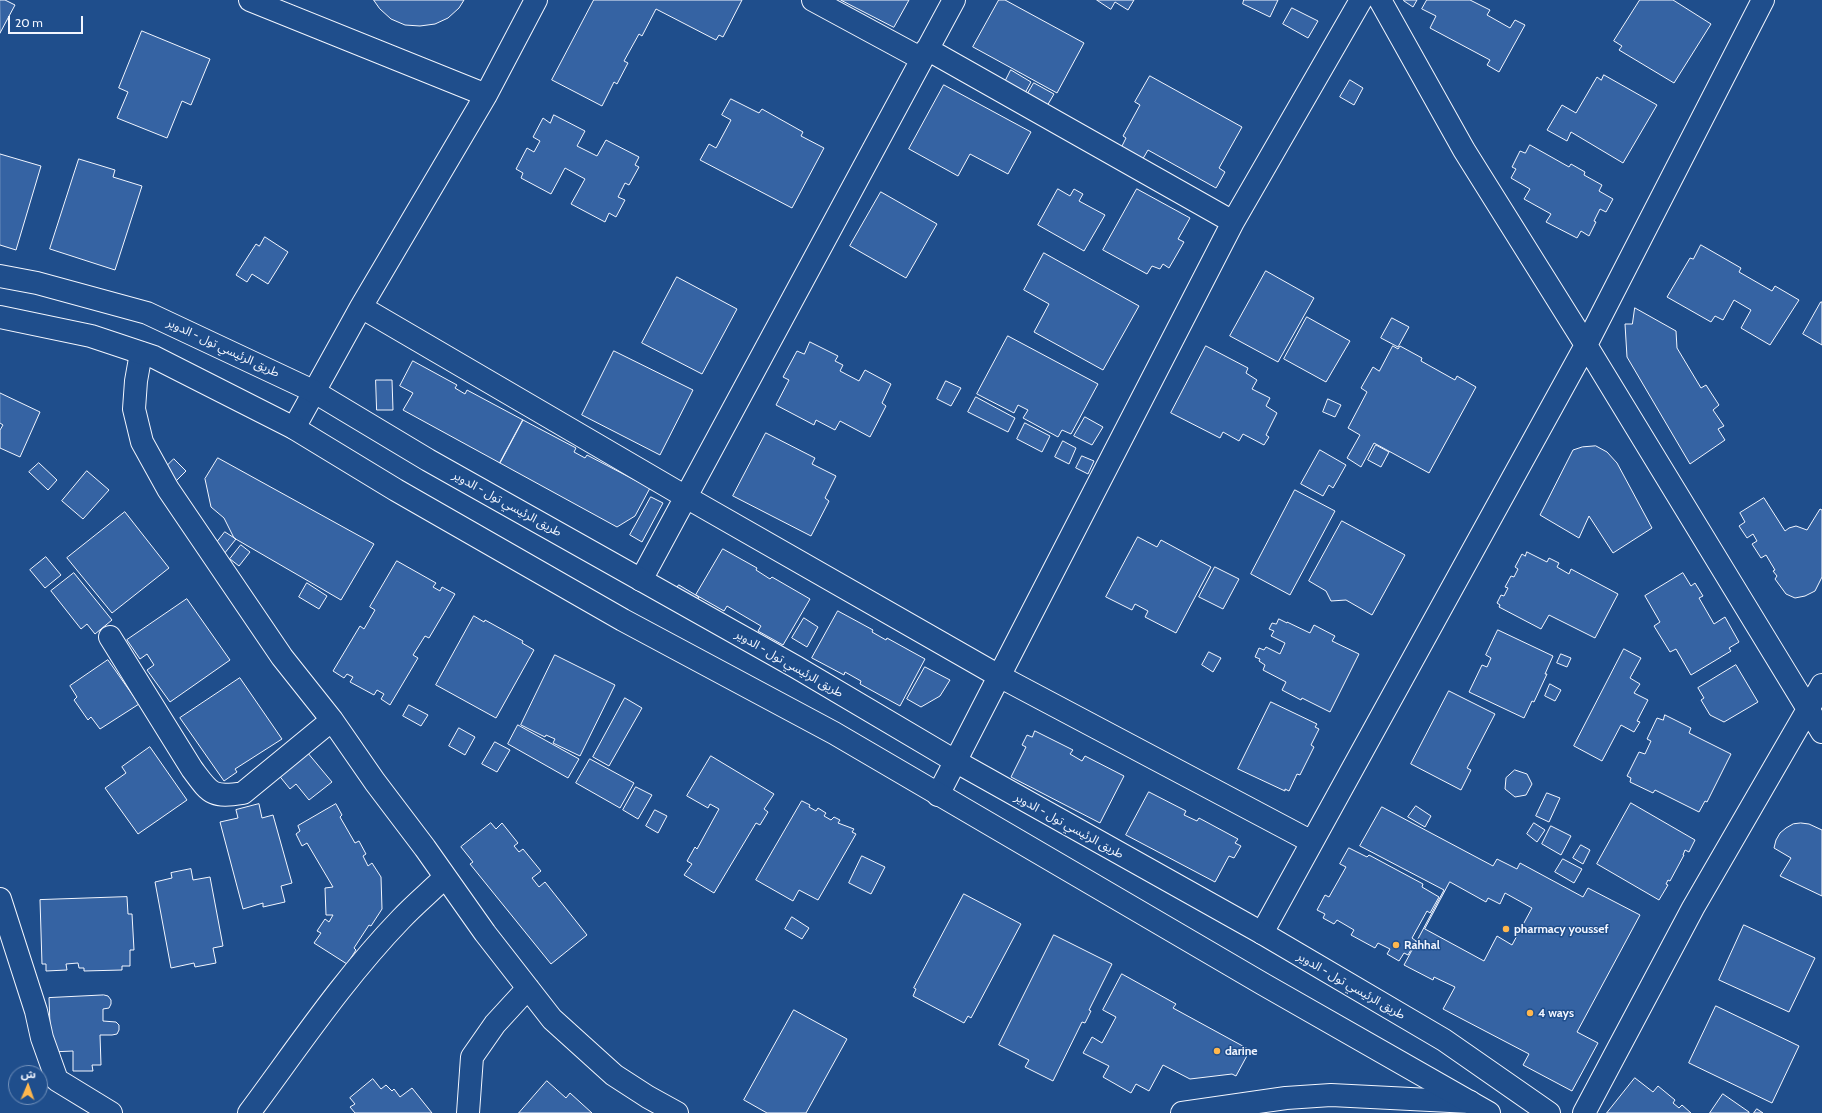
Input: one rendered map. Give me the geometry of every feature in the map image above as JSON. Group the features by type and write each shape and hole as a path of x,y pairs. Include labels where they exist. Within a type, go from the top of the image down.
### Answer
{"street":[{"path":"250,0 486,95"},
{"path":"294,428 313,391 361,307 486,95 536,0"},
{"path":"813,0 925,54 1233,222"},
{"path":"641,580 954,0"},
{"path":"938,795 954,761 1233,222 1360,0"},
{"path":"1380,0 1464,150 1586,345 1822,732"},
{"path":"1262,933 1586,345 1763,0"},
{"name":"طريق الرئيسي تول - الدوير","path":"0,276 37,283 147,313 313,391 428,460 796,667 954,761 1262,933 1444,1040 1549,1113"},
{"path":"361,307 686,497 999,676 1312,842"},
{"path":"0,317 91,336 154,357 294,428 396,490 623,620 834,733 938,795 1489,1113"},
{"path":"141,353 136,382 134,409 142,442 168,488 282,658 332,720 484,932 552,1019 614,1075 648,1097 677,1113"},
{"path":"110,637 192,769 204,785 214,793 224,796 243,793 332,720"},
{"path":"1584,1113 1693,908 1773,768 1809,710 1822,685"},
{"path":"249,1113 373,950 401,919 445,877"},
{"path":"0,899 36,1011 42,1038 57,1080 112,1113"},
{"path":"468,1113 472,1057 495,1024 528,988"},
{"path":"1182,1113 1286,1098 1331,1095 1470,1102"}],"building":[{"path":"0,0 5,0 15,5 0,33"},
{"path":"374,0 464,0 459,8 448,18 435,24 420,26 405,25 391,19 380,9"},
{"path":"594,0 742,0 723,37 719,35 716,40 656,9 642,36 639,34 624,61 628,63 617,84 614,82 602,106 552,80"},
{"path":"841,0 909,0 894,27"},
{"path":"999,0 1005,0 1084,43 1057,93 973,47"},
{"path":"1097,0 1134,0 1128,10 1115,2 1111,9"},
{"path":"1244,0 1278,0 1270,17 1243,4"},
{"path":"1404,0 1417,0 1413,7"},
{"path":"1427,0 1470,0 1490,10 1487,15 1510,28 1515,20 1525,25 1499,72 1487,65 1490,60 1430,28 1436,16 1422,9"},
{"path":"1640,0 1673,0 1711,24 1674,83 1619,50 1622,46 1614,41"},
{"path":"1292,8 1318,21 1308,38 1283,24"},
{"path":"142,31 210,59 191,105 182,101 167,138 117,118 128,92 119,88"},
{"path":"1011,70 1031,82 1025,93 1005,82"},
{"path":"1604,75 1657,105 1623,163 1571,132 1567,141 1547,130 1562,105 1576,113 1597,77 1601,80"},
{"path":"1150,76 1242,127 1219,168 1225,172 1216,188 1148,150 1141,162 1120,150 1126,138 1123,136 1140,105 1135,102"},
{"path":"1350,80 1363,88 1354,105 1340,97"},
{"path":"1034,83 1054,94 1047,106 1027,95"},
{"path":"944,85 1031,132 1008,174 970,154 958,176 909,149"},
{"path":"731,99 759,113 762,109 803,132 801,136 824,148 792,208 700,160 709,144 716,148 731,120 722,115"},
{"path":"554,115 585,131 577,146 597,156 606,140 639,157 635,165 639,167 629,185 625,183 618,197 625,200 616,217 609,213 605,222 571,204 585,179 565,168 551,194 521,178 523,173 516,169 527,148 534,152 540,141 533,137 543,118 550,123"},
{"path":"1530,145 1569,167 1571,164 1585,172 1584,175 1602,185 1599,191 1613,199 1606,212 1600,209 1594,221 1596,222 1589,236 1581,231 1577,238 1546,222 1551,214 1524,199 1530,189 1511,178 1516,169 1512,167 1520,151 1525,153"},
{"path":"0,154 41,166 16,250 0,245"},
{"path":"79,159 115,170 113,177 142,186 115,270 50,249"},
{"path":"1058,189 1070,196 1074,189 1083,194 1079,201 1105,215 1084,251 1038,225"},
{"path":"1137,189 1190,218 1178,239 1184,242 1169,268 1163,264 1160,269 1152,266 1147,274 1103,250"},
{"path":"881,192 937,224 906,278 850,246"},
{"path":"265,237 288,252 268,284 252,274 247,282 236,275 256,244 259,246"},
{"path":"1701,245 1741,268 1739,272 1772,291 1775,286 1799,300 1770,345 1741,328 1751,310 1734,300 1723,320 1715,316 1711,322 1667,297 1690,258 1693,259"},
{"path":"1044,253 1139,306 1103,370 1034,332 1049,304 1024,290"},
{"path":"1266,271 1314,298 1278,362 1230,336"},
{"path":"677,277 737,309 702,374 642,343"},
{"path":"1822,302 1822,345 1803,334"},
{"path":"1635,308 1676,331 1677,348 1701,388 1706,385 1719,405 1713,410 1724,426 1718,429 1725,440 1690,464 1627,357 1625,324 1632,324"},
{"path":"1307,317 1350,341 1326,382 1284,359"},
{"path":"1392,318 1409,327 1398,347 1381,338"},
{"path":"1008,336 1098,384 1071,434 1062,430 1058,437 1023,418 1028,410 1018,405 1014,413 977,394"},
{"path":"810,342 838,356 835,361 843,365 840,371 859,381 865,370 891,384 882,403 886,406 870,437 840,421 835,430 816,420 814,425 776,405 789,380 783,377 797,351 804,354"},
{"path":"1206,346 1248,368 1246,373 1257,380 1252,389 1270,398 1266,406 1277,413 1266,435 1269,437 1264,445 1243,434 1239,441 1223,432 1220,438 1171,413"},
{"path":"1393,346 1398,349 1400,346 1422,358 1421,361 1455,380 1457,376 1476,387 1429,473 1374,443 1361,467 1347,458 1360,435 1348,428 1367,392 1361,388 1373,367 1379,371"},
{"path":"614,351 693,390 660,455 582,415"},
{"path":"413,361 457,385 455,388 465,394 467,390 523,420 500,463 403,410 413,393 400,386"},
{"path":"376,380 392,380 393,410 377,410"},
{"path":"946,381 961,388 951,406 937,399"},
{"path":"0,393 40,412 20,457 0,448 0,430 3,425 0,423"},
{"path":"976,397 1015,418 1008,432 968,412"},
{"path":"1328,399 1341,405 1335,417 1323,412"},
{"path":"1085,417 1103,427 1092,445 1074,436"},
{"path":"523,420 576,448 574,452 585,458 587,455 650,488 635,516 617,527 500,463"},
{"path":"1025,423 1050,436 1042,452 1017,439"},
{"path":"766,433 815,458 812,464 836,476 825,498 829,501 811,536 733,496"},
{"path":"1063,441 1076,448 1069,464 1055,457"},
{"path":"1376,445 1389,452 1381,467 1368,460"},
{"path":"1596,446 1607,452 1617,463 1652,528 1613,553 1589,516 1579,538 1540,515 1573,450 1582,447"},
{"path":"1320,450 1346,465 1333,488 1329,485 1323,496 1301,484"},
{"path":"1082,456 1094,461 1088,474 1076,468"},
{"path":"218,458 374,544 341,600 234,538 224,518 211,507 205,479"},
{"path":"174,459 186,471 176,481 164,469"},
{"path":"39,463 57,480 48,490 29,472"},
{"path":"87,471 109,490 83,519 62,501"},
{"path":"1295,490 1335,511 1290,595 1251,574"},
{"path":"651,497 663,503 642,542 630,535"},
{"path":"1764,498 1785,531 1796,526 1807,530 1820,509 1822,510 1822,577 1815,591 1805,596 1795,598 1786,594 1775,579 1777,576 1773,571 1775,570 1766,555 1761,558 1752,544 1757,541 1753,534 1747,538 1739,526 1745,522 1740,513"},
{"path":"125,512 169,568 112,613 67,558"},
{"path":"1342,521 1405,555 1372,615 1346,600 1331,601 1326,591 1309,581"},
{"path":"225,532 236,539 224,554 214,546"},
{"path":"1138,537 1157,547 1161,540 1211,567 1176,633 1145,617 1148,611 1135,604 1132,610 1106,597"},
{"path":"241,545 250,552 239,566 230,559"},
{"path":"723,549 757,568 756,570 770,579 772,577 810,599 783,645 758,631 761,626 727,606 724,611 696,595"},
{"path":"1527,552 1547,562 1549,558 1559,563 1557,567 1569,574 1571,569 1618,594 1595,638 1549,615 1541,629 1499,607 1500,605 1497,603 1501,595 1504,596 1508,588 1505,587 1511,576 1514,577 1518,569 1515,567 1522,554 1525,556"},
{"path":"46,557 61,575 45,588 30,570"},
{"path":"397,561 436,583 433,587 440,591 442,587 455,594 429,638 425,636 413,655 418,658 390,705 381,699 384,694 377,690 374,695 350,682 353,677 347,674 344,678 333,671 360,626 364,629 375,610 370,607"},
{"path":"1215,567 1239,579 1223,609 1199,597"},
{"path":"74,573 112,620 95,634 87,624 81,629 51,591"},
{"path":"1683,573 1691,586 1695,583 1703,596 1699,598 1714,624 1725,617 1739,642 1729,648 1731,651 1691,675 1676,649 1670,652 1654,626 1660,622 1645,596"},
{"path":"307,583 327,596 319,609 299,597"},
{"path":"679,585 699,597 692,608 672,595"},
{"path":"187,599 230,660 170,702 147,670 154,665 147,654 140,659 127,640"},
{"path":"838,611 873,630 872,632 886,640 887,638 925,659 900,706 860,684 861,681 845,672 844,675 812,658"},
{"path":"474,616 484,622 485,620 523,641 522,643 534,650 496,718 436,685"},
{"path":"804,618 818,627 807,647 792,638"},
{"path":"1279,619 1310,633 1314,625 1335,636 1332,641 1359,654 1330,712 1282,690 1286,682 1263,670 1265,665 1259,661 1260,659 1255,657 1259,648 1264,650 1266,647 1280,654 1285,643 1271,636 1274,631 1269,629 1272,623 1276,624"},
{"path":"1498,630 1553,656 1545,674 1547,674 1534,702 1532,701 1524,718 1469,692 1482,665 1487,667 1491,658 1486,655"},
{"path":"1624,649 1641,658 1630,678 1640,684 1634,693 1648,700 1637,721 1640,722 1634,732 1621,725 1602,761 1574,746"},
{"path":"1209,652 1221,658 1213,672 1202,665"},
{"path":"1561,654 1571,658 1567,667 1557,663"},
{"path":"555,655 615,685 580,756 553,743 555,739 546,735 545,737 521,725"},
{"path":"108,660 139,704 100,729 91,717 88,720 74,700 77,697 70,686"},
{"path":"1736,665 1758,702 1724,722 1710,715 1701,700 1704,698 1698,688"},
{"path":"925,667 950,680 940,696 921,707 907,699"},
{"path":"240,678 282,739 235,769 237,772 224,781 180,718"},
{"path":"1550,684 1561,690 1555,701 1545,696"},
{"path":"1449,691 1495,714 1467,768 1471,770 1461,790 1411,764"},
{"path":"625,698 642,708 609,766 593,757"},
{"path":"1271,702 1317,724 1315,727 1319,729 1311,745 1314,747 1300,775 1297,774 1289,791 1285,789 1285,791 1238,769"},
{"path":"409,705 428,715 421,726 403,716"},
{"path":"1665,715 1691,728 1689,733 1731,754 1707,802 1705,801 1699,812 1655,790 1653,793 1630,782 1631,778 1627,776 1639,752 1645,754 1651,741 1647,739 1657,718 1663,720"},
{"path":"518,725 579,759 568,778 508,744"},
{"path":"459,728 475,737 465,755 449,746"},
{"path":"1035,731 1073,750 1070,754 1082,761 1085,756 1124,776 1100,823 1011,777 1026,747 1022,745 1027,735 1032,737"},
{"path":"495,742 510,750 497,772 482,764"},
{"path":"150,747 187,800 138,834 105,788 126,773 122,767"},
{"path":"307,752 332,782 309,800 296,784 290,789 277,773"},
{"path":"711,756 774,794 764,809 768,812 760,825 756,823 714,893 684,875 692,864 687,861 695,847 697,849 719,809 710,804 708,808 687,796"},
{"path":"590,759 634,783 620,808 576,783"},
{"path":"1515,770 1527,774 1532,784 1526,795 1515,797 1505,789 1506,778"},
{"path":"636,787 652,795 638,819 623,810"},
{"path":"1149,792 1186,811 1184,815 1197,821 1199,818 1238,839 1235,843 1241,846 1234,858 1229,856 1215,882 1126,835"},
{"path":"1547,793 1560,798 1549,822 1536,816"},
{"path":"802,801 810,805 809,807 816,811 818,808 826,813 824,816 831,820 834,817 840,820 838,823 854,829 852,832 856,834 818,900 799,890 793,901 756,880"},
{"path":"1631,803 1695,840 1689,852 1685,850 1684,855 1670,881 1668,880 1666,884 1668,885 1659,900 1597,864"},
{"path":"259,804 262,818 273,815 292,883 281,886 285,902 263,907 263,903 243,909 220,822 238,818 236,810"},
{"path":"336,804 342,815 340,817 355,843 359,841 366,854 363,856 368,866 372,863 381,877 382,909 371,926 369,925 354,948 356,950 347,964 314,943 321,933 317,931 325,919 329,922 333,915 326,915 325,888 333,887 307,843 302,846 296,834 300,831 298,826"},
{"path":"1416,806 1431,816 1425,827 1408,817"},
{"path":"1382,807 1493,866 1497,859 1517,869 1520,863 1583,897 1588,888 1640,915 1577,1032 1598,1043 1572,1091 1523,1065 1529,1054 1443,1009 1455,987 1434,977 1433,980 1404,965 1444,890 1360,846","holes":["1450,882 1486,902 1488,898 1500,904 1505,893 1532,908 1512,945 1497,936 1484,961 1425,929"]},
{"path":"655,810 667,816 658,833 646,826"},
{"path":"491,823 496,829 502,823 518,843 514,846 519,852 523,849 541,871 532,878 539,887 545,882 587,935 551,964 470,864 473,862 461,847"},
{"path":"1534,823 1545,830 1537,842 1527,834"},
{"path":"1793,824 1809,824 1822,830 1822,896 1780,876 1791,858 1774,848 1776,840 1780,833 1786,828"},
{"path":"1551,826 1571,836 1561,855 1542,844"},
{"path":"1581,845 1590,850 1583,864 1573,858"},
{"path":"1349,848 1367,857 1369,855 1423,884 1422,887 1439,897 1430,913 1427,911 1412,938 1416,941 1408,955 1404,953 1399,961 1387,954 1390,949 1378,943 1375,948 1351,935 1354,930 1337,920 1334,924 1323,918 1325,914 1317,910 1325,895 1329,897 1346,867 1340,864"},
{"path":"862,856 885,867 871,894 849,883"},
{"path":"1563,859 1582,869 1574,883 1555,872"},
{"path":"191,869 193,880 210,877 223,946 213,948 216,963 195,967 194,963 171,968 155,882 172,878 171,873"},
{"path":"964,894 1021,924 971,1018 968,1016 964,1023 913,996 916,989 914,988"},
{"path":"127,897 128,914 132,914 134,950 130,950 130,966 122,966 122,970 84,971 84,968 79,968 78,963 66,964 67,970 46,971 46,964 42,964 40,900"},
{"path":"792,917 809,928 802,939 785,929"},
{"path":"1744,925 1815,958 1789,1012 1719,980"},
{"path":"1054,935 1112,964 1089,1010 1091,1011 1085,1023 1082,1022 1053,1081 1025,1067 1029,1060 999,1045"},
{"path":"1122,974 1176,1004 1173,1008 1250,1050 1236,1076 1232,1074 1190,1079 1163,1065 1149,1091 1136,1084 1131,1093 1103,1077 1109,1066 1083,1053 1092,1037 1102,1043 1116,1017 1103,1010"},
{"path":"108,996 111,1000 111,1004 109,1008 103,1009 103,1021 116,1022 119,1025 119,1030 117,1034 100,1035 101,1065 92,1065 93,1071 73,1071 73,1051 51,1052 49,998"},
{"path":"1716,1006 1799,1046 1772,1103 1689,1063"},
{"path":"794,1010 847,1039 806,1113 767,1113 744,1100"},
{"path":"1635,1078 1653,1092 1658,1086 1675,1100 1673,1103 1679,1108 1682,1105 1691,1113 1607,1113"},
{"path":"373,1079 381,1089 386,1085 392,1091 394,1089 400,1097 412,1088 432,1113 355,1113 350,1107 355,1104 350,1098"},
{"path":"547,1081 566,1098 570,1093 592,1113 519,1113"},
{"path":"1723,1094 1749,1112 1749,1113 1710,1113"},
{"path":"1757,1109 1763,1113 1754,1113"}],"place":[{"name":"pharmacy youssef","path":"1506,929"},
{"name":"Rahhal","path":"1396,945"},
{"name":"4 ways","path":"1530,1013"},
{"name":"darine","path":"1217,1051"}]}
